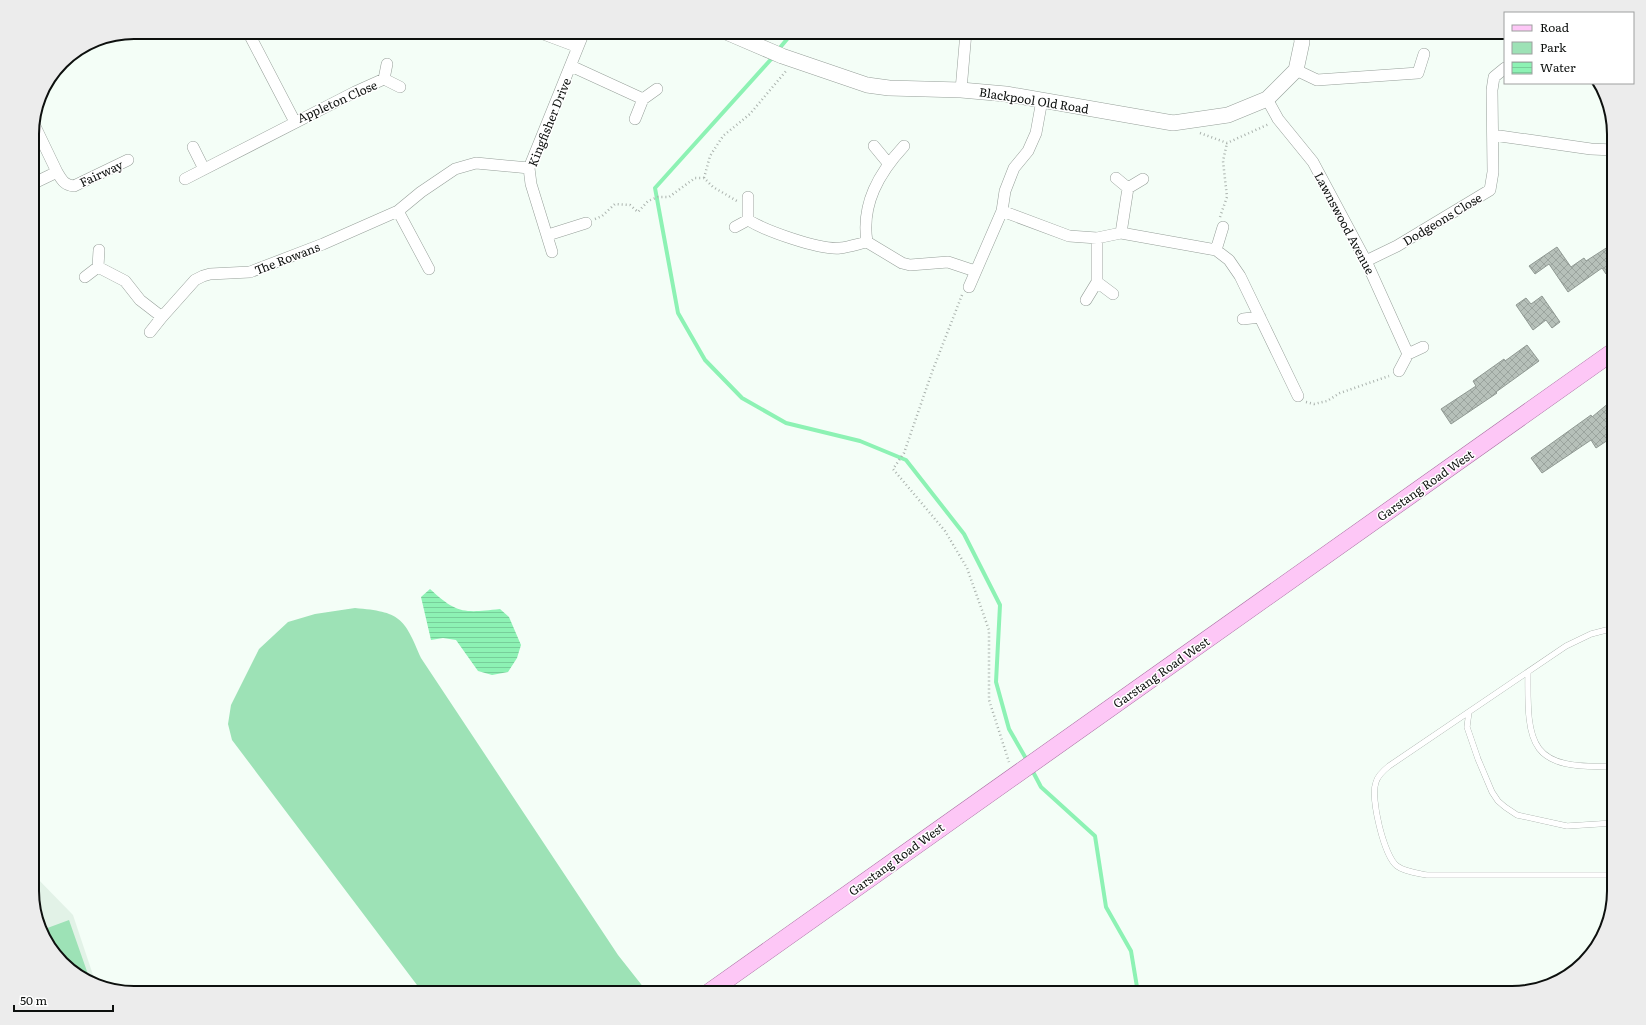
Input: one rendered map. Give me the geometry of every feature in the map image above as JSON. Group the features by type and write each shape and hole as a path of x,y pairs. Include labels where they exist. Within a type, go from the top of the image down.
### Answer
{"main road":[{"name":"Garstang Road West","path":"718,986 1607,356"}],"street":[{"name":"Appleton Close","path":"252,39 295,122 384,79"},
{"path":"557,39 578,47"},
{"name":"Kingfisher Drive","path":"552,252 531,184 529,168 581,39"},
{"name":"Blackpool Old Road","path":"742,39 780,55 867,85 889,88 961,90 1006,94 1173,123 1228,115 1267,99 1296,70"},
{"path":"961,90 965,39"},
{"path":"1302,39 1296,70 1317,80 1418,73 1424,54"},
{"name":"Appleton Close","path":"384,79 387,64"},
{"path":"571,66 643,98"},
{"name":"Dodgeons Close","path":"1366,261 1401,244 1490,190 1493,172 1492,90 1494,76 1504,69"},
{"name":"Appleton Close","path":"384,79 400,87"},
{"path":"635,119 643,98 657,89"},
{"name":"Lawnswood Avenue","path":"1267,99 1278,120 1313,162 1366,261 1408,354"},
{"path":"969,288 975,270 1002,211 1005,191 1014,168 1028,151 1036,133 1042,100"},
{"path":"185,179 295,122"},
{"name":"Fairway","path":"39,134 57,172 63,182 68,185 74,186 128,160"},
{"path":"1493,135 1591,149 1607,150"},
{"path":"874,146 888,163"},
{"path":"867,242 865,229 867,205 888,163 904,146"},
{"path":"193,147 204,169"},
{"name":"The Rowans","path":"150,332 195,280 203,276 210,274 250,272 323,244 398,211 421,192 455,169 476,163 529,168"},
{"path":"39,181 57,172"},
{"path":"1116,178 1128,188"},
{"path":"1128,188 1143,179"},
{"path":"1122,233 1128,188"},
{"path":"748,201 748,220"},
{"path":"398,211 429,269"},
{"path":"1002,211 1069,236 1097,238 1122,233 1216,250 1229,260 1240,276 1298,396"},
{"path":"748,220 759,227 806,243 824,247 839,248 867,242 902,263 910,265 948,262 975,270"},
{"path":"735,227 748,220"},
{"path":"548,235 586,222"},
{"path":"1216,250 1223,228"},
{"path":"1086,300 1097,282 1097,238"},
{"path":"85,277 98,267 99,250"},
{"path":"98,267 125,281 140,300 162,317"},
{"path":"1097,282 1113,294"},
{"path":"1243,319 1260,317"},
{"path":"1398,371 1408,354 1423,347"}],"lane":[{"path":"1607,630 1591,634 1566,646 1389,766 1380,773 1374,790 1375,809 1391,860 1404,870 1426,875 1607,875"},
{"path":"1528,672 1528,724 1536,743 1546,756 1555,762 1593,767 1607,766"},
{"path":"1469,712 1467,727 1478,759 1492,792 1498,802 1516,815 1567,826 1607,823"}],"path":[{"path":"704,178 710,156 723,136 750,114 787,69 780,55"},
{"path":"1173,123 1227,143 1278,120"},
{"path":"1223,228 1219,220 1227,197 1224,161 1227,143"},
{"path":"586,222 602,216 615,204 630,205 638,212 648,200 658,197 669,197 695,178 704,178 713,187 735,200 748,201"},
{"path":"969,288 963,292 932,372 904,453 893,468 945,531 967,568 989,630 989,700 1017,773"},
{"path":"1298,396 1305,401 1314,404 1321,403 1340,393 1392,376 1398,371"}],"shaded area":[{"path":"39,880 73,915 94,977 76,966 55,944 44,922 39,897"}],"green space":[{"path":"355,608 382,612 391,615 405,625 421,658 618,955 642,986 418,986 232,740 228,724 231,705 259,649 288,622 315,614"},
{"path":"69,920 88,974 67,958 55,944 47,928"}],"water":[{"path":"430,589 447,603 462,610 478,611 500,609 509,617 521,645 517,658 508,672 492,675 478,671 456,640 443,638 431,640 421,597"}],"building":[{"path":"1557,247 1571,267 1584,258 1586,261 1607,248 1607,273 1602,268 1568,292 1549,264 1535,274 1529,266"},
{"path":"1542,296 1560,322 1552,328 1546,320 1533,330 1516,305 1526,298 1531,304"},
{"path":"1527,345 1539,361 1496,392 1497,393 1451,424 1441,409 1476,386 1473,381"},
{"path":"1607,404 1607,441 1596,448 1591,440 1542,473 1531,458 1591,415 1592,417"}],"waterway":[{"path":"778,50 787,39"},
{"path":"774,56 655,188 678,313 705,360 742,398 786,423 860,441 906,460 964,534 1000,605 996,682 1009,729 1028,762"},
{"path":"1031,768 1041,787 1095,836 1106,907 1131,951 1137,986"}]}
